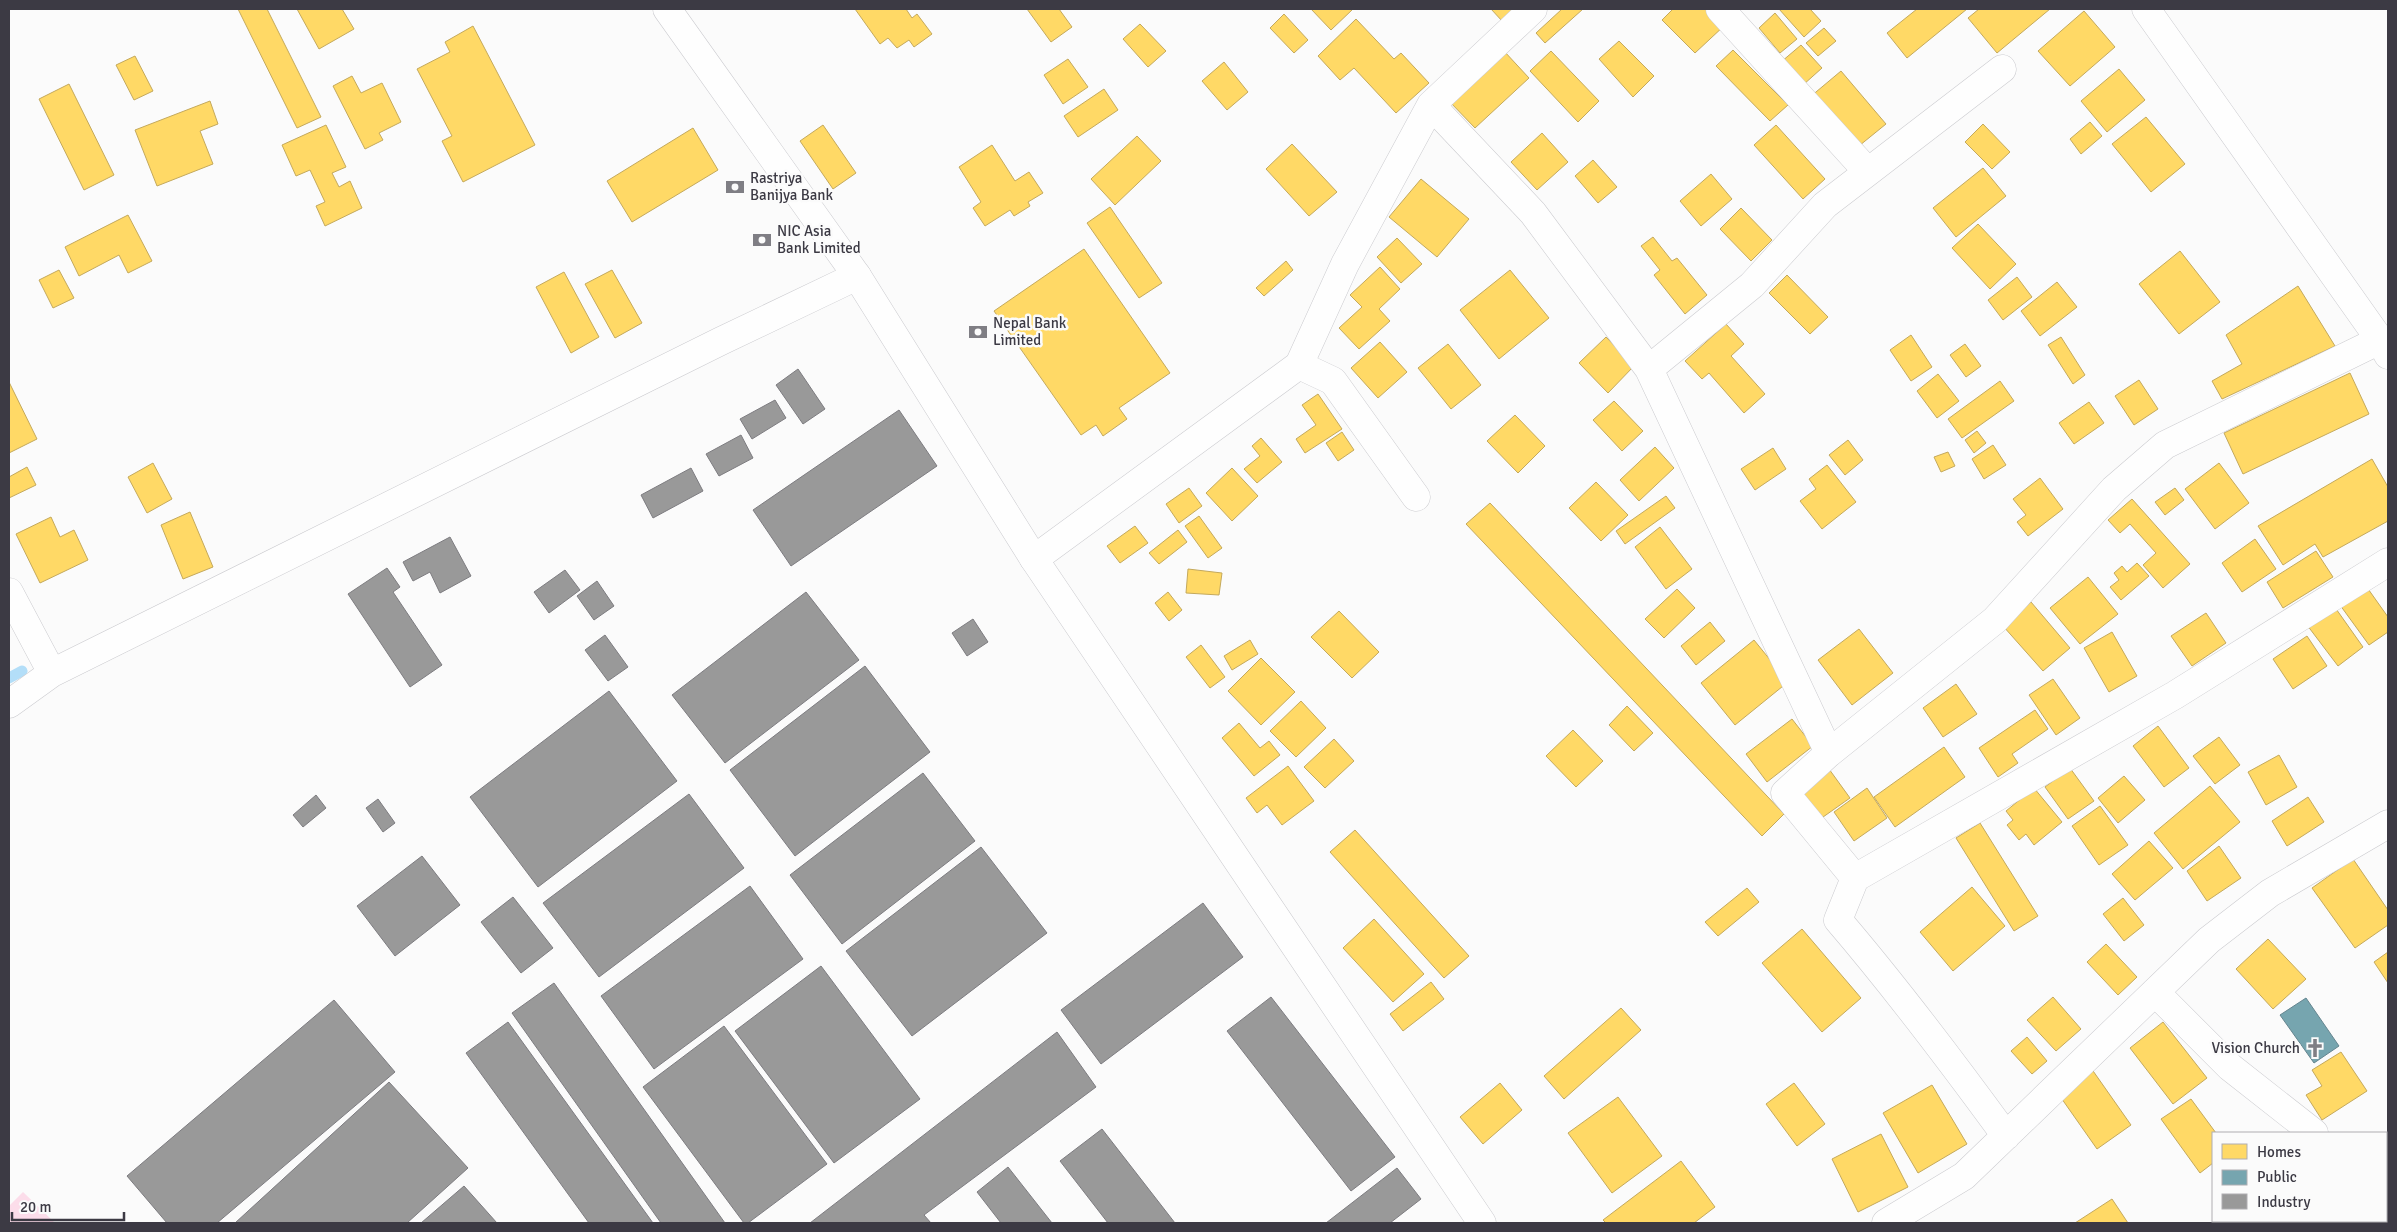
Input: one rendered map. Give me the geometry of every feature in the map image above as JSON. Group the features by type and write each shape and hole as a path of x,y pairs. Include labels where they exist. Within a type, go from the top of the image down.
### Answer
{"street":[{"path":"667,9 857,276 1034,559 1482,1223"},
{"path":"1034,559 1299,365 1345,264 1431,105 1533,9"},
{"path":"1720,9 1868,172"},
{"path":"1855,878 1785,793 1829,753 1995,620 2114,489 2165,445 2384,348 2146,9"},
{"path":"1649,370 1752,285 1825,205 2002,69"},
{"path":"1431,105 1533,213 1649,370 1829,753"},
{"path":"9,704 52,673 712,345 857,276"},
{"path":"1299,365 1333,382 1416,497"},
{"path":"2006,1136 1936,1040 1838,920 1855,878 2175,694 2388,562"},
{"path":"9,592 52,673"},
{"path":"1886,1223 1964,1176 2209,940 2270,893 2388,824"},
{"path":"2155,992 2230,1067 2313,1132"}],"shaded area":[{"path":"23,1192 55,1223 9,1223 9,1206"}],"building: Homes":[{"path":"238,9 267,9 321,117 297,128"},
{"path":"297,9 342,9 354,29 319,49"},
{"path":"855,9 906,9 912,18 917,14 932,34 914,47 909,40 897,48 888,38 880,44"},
{"path":"1027,9 1059,9 1072,27 1051,42"},
{"path":"1311,9 1353,9 1331,30"},
{"path":"1491,9 1517,9 1503,22"},
{"path":"1562,9 1583,9 1545,43 1536,33"},
{"path":"1673,9 1709,9 1725,25 1695,53 1662,20"},
{"path":"1779,9 1810,9 1821,21 1804,37"},
{"path":"1917,9 1967,9 1907,58 1887,33"},
{"path":"1979,9 2050,9 1997,53 1968,18"},
{"path":"2084,11 2115,47 2070,86 2038,51"},
{"path":"1775,13 1797,39 1780,53 1759,28"},
{"path":"1284,14 1308,40 1294,53 1270,28"},
{"path":"1356,19 1394,59 1401,53 1429,83 1396,113 1354,68 1340,80 1318,56"},
{"path":"1140,24 1166,51 1148,67 1123,39"},
{"path":"473,26 535,145 463,182 442,141 452,136 417,69 450,52 445,42"},
{"path":"1824,28 1836,41 1818,56 1806,43"},
{"path":"1619,41 1654,76 1633,97 1599,59"},
{"path":"1801,45 1822,68 1803,85 1781,62"},
{"path":"1733,50 1788,105 1770,121 1716,66"},
{"path":"1504,51 1529,78 1475,128 1449,101"},
{"path":"1551,51 1599,101 1578,122 1530,71"},
{"path":"135,56 153,91 134,100 116,65"},
{"path":"1068,59 1088,87 1063,104 1044,75"},
{"path":"1224,62 1248,92 1227,110 1202,81"},
{"path":"2119,69 2145,100 2107,132 2081,101"},
{"path":"1841,71 1886,124 1854,150 1810,97"},
{"path":"352,76 361,93 382,83 401,122 379,133 383,140 365,149 333,86"},
{"path":"69,84 114,175 84,190 39,99"},
{"path":"1104,89 1118,110 1078,137 1064,116"},
{"path":"210,101 218,124 200,131 213,164 157,186 135,130"},
{"path":"2146,117 2185,164 2151,192 2112,144"},
{"path":"2090,122 2102,136 2081,154 2070,139"},
{"path":"1983,124 2010,152 1992,169 1965,142"},
{"path":"326,125 346,167 332,173 339,187 350,181 362,208 325,226 316,206 325,202 310,170 296,176 282,145"},
{"path":"823,125 856,173 833,189 800,141"},
{"path":"1776,125 1825,179 1803,199 1754,145"},
{"path":"693,128 718,170 632,222 607,181"},
{"path":"1542,133 1568,162 1537,190 1511,162"},
{"path":"1137,136 1161,161 1115,205 1091,179"},
{"path":"1292,144 1337,192 1309,216 1266,169"},
{"path":"992,145 1015,181 1029,172 1043,193 1028,202 1030,206 1014,216 1010,210 985,226 973,208 981,202 959,167"},
{"path":"1593,160 1617,187 1598,203 1575,176"},
{"path":"1983,168 2006,196 1956,237 1933,208"},
{"path":"1711,174 1732,199 1701,226 1680,201"},
{"path":"1421,179 1469,219 1437,257 1389,217"},
{"path":"1110,207 1162,283 1139,298 1087,223"},
{"path":"1741,208 1772,240 1751,261 1720,229"},
{"path":"128,215 152,261 128,273 119,255 79,276 65,247"},
{"path":"1978,224 2016,264 1990,289 1952,248"},
{"path":"1653,237 1672,261 1677,258 1707,295 1685,314 1654,275 1660,270 1641,246"},
{"path":"1397,238 1422,264 1401,283 1377,257"},
{"path":"1084,249 1170,373 1119,408 1127,419 1103,436 1096,425 1081,435 994,311"},
{"path":"2180,251 2220,302 2179,334 2139,284"},
{"path":"1286,261 1293,270 1264,296 1256,288"},
{"path":"1380,267 1400,289 1379,309 1390,321 1359,349 1339,328 1362,307 1350,295"},
{"path":"59,270 74,298 53,308 39,280"},
{"path":"612,270 642,323 615,338 585,284"},
{"path":"1510,270 1549,318 1499,359 1460,310"},
{"path":"564,272 599,337 571,353 536,287"},
{"path":"1787,275 1828,317 1810,334 1769,293"},
{"path":"2017,277 2032,297 2003,320 1988,300"},
{"path":"2057,282 2077,307 2040,336 2021,311"},
{"path":"2298,286 2335,346 2222,399 2212,381 2242,364 2226,335"},
{"path":"1726,324 1744,344 1731,356 1765,394 1744,413 1709,373 1702,379 1685,361"},
{"path":"1911,335 1932,367 1911,381 1890,350"},
{"path":"1606,337 1634,366 1608,393 1579,363"},
{"path":"2061,337 2085,375 2073,384 2048,345"},
{"path":"1380,342 1407,372 1378,398 1351,368"},
{"path":"1448,344 1481,385 1451,409 1418,368"},
{"path":"1965,344 1981,366 1966,377 1950,355"},
{"path":"2350,373 2369,414 2243,474 2224,433"},
{"path":"1938,374 1959,401 1937,418 1917,391"},
{"path":"2139,380 2158,409 2134,425 2115,396"},
{"path":"2000,381 2014,401 1962,438 1948,419"},
{"path":"9,382 37,439 9,453"},
{"path":"1318,394 1342,429 1305,453 1296,439 1316,425 1302,405"},
{"path":"1614,401 1643,431 1622,451 1593,420"},
{"path":"2089,402 2104,423 2074,444 2059,423"},
{"path":"1515,415 1545,446 1518,473 1487,441"},
{"path":"1977,431 1986,443 1974,453 1965,440"},
{"path":"1342,432 1354,450 1338,461 1326,443"},
{"path":"1261,438 1282,462 1257,483 1244,469 1260,456 1252,446"},
{"path":"1848,440 1863,460 1845,475 1829,455"},
{"path":"1993,445 2006,465 1984,479 1972,459"},
{"path":"1655,447 1674,468 1639,501 1620,480"},
{"path":"1773,448 1786,469 1755,490 1741,469"},
{"path":"1948,452 1955,466 1941,472 1934,457"},
{"path":"2372,459 2388,487 2388,521 2323,557 2315,544 2283,565 2258,526"},
{"path":"153,463 172,499 147,513 128,477"},
{"path":"2219,463 2249,503 2215,529 2185,489"},
{"path":"1827,465 1856,502 1822,529 1800,501 1816,489 1809,479"},
{"path":"27,467 36,485 9,498 9,477"},
{"path":"1232,468 1258,496 1232,521 1206,493"},
{"path":"2040,478 2063,509 2028,536 2017,522 2026,515 2013,499"},
{"path":"1596,482 1628,515 1601,541 1569,508"},
{"path":"1189,488 1202,506 1179,523 1166,504"},
{"path":"2175,488 2184,500 2165,515 2155,502"},
{"path":"1666,496 1675,508 1625,544 1616,531"},
{"path":"2132,499 2190,564 2163,588 2143,565 2156,553 2130,524 2120,533 2108,520"},
{"path":"1490,503 1784,814 1762,836 1466,524"},
{"path":"190,512 213,567 183,579 161,525"},
{"path":"1199,516 1222,548 1208,558 1185,526"},
{"path":"51,517 60,537 74,530 88,560 40,583 16,534"},
{"path":"1135,526 1148,543 1120,563 1107,546"},
{"path":"1660,527 1692,569 1666,589 1635,547"},
{"path":"1178,530 1187,542 1159,564 1149,553"},
{"path":"2255,539 2276,569 2242,592 2222,563"},
{"path":"2316,551 2333,577 2283,608 2267,582"},
{"path":"2137,563 2149,576 2121,600 2110,587 2119,580 2114,573 2122,566 2127,572"},
{"path":"1188,569 1222,573 1219,595 1186,593"},
{"path":"2088,577 2118,614 2080,644 2050,608"},
{"path":"2366,586 2388,617 2388,632 2369,645 2340,605"},
{"path":"1677,589 1695,608 1664,638 1645,619"},
{"path":"1168,592 1182,610 1169,621 1155,603"},
{"path":"2031,602 2070,648 2043,671 2003,626"},
{"path":"2334,606 2363,647 2338,666 2307,625"},
{"path":"1339,611 1379,652 1352,678 1311,637"},
{"path":"2206,613 2226,643 2192,666 2171,636"},
{"path":"1710,622 1725,641 1696,665 1681,646"},
{"path":"1859,629 1893,673 1852,705 1818,660"},
{"path":"2112,632 2137,676 2109,692 2084,648"},
{"path":"2307,636 2327,666 2293,689 2273,659"},
{"path":"1250,640 1258,654 1232,670 1224,656"},
{"path":"1754,640 1788,682 1735,725 1701,683"},
{"path":"1201,645 1225,677 1210,688 1186,657"},
{"path":"1261,658 1295,692 1261,725 1228,691"},
{"path":"2053,679 2080,718 2056,735 2029,695"},
{"path":"1956,684 1977,714 1943,737 1923,708"},
{"path":"1301,701 1326,728 1296,757 1270,731"},
{"path":"1627,706 1653,733 1634,751 1609,725"},
{"path":"2035,710 2048,729 2012,754 2018,763 1998,777 1979,748"},
{"path":"1792,719 1813,746 1767,782 1746,754"},
{"path":"1239,723 1260,748 1269,741 1280,755 1254,776 1222,738"},
{"path":"2158,726 2189,768 2164,787 2133,746"},
{"path":"1573,730 1603,761 1576,787 1546,756"},
{"path":"2219,737 2240,765 2215,784 2193,756"},
{"path":"1334,739 1354,761 1325,788 1304,767"},
{"path":"1944,747 1965,777 1895,827 1874,797"},
{"path":"2279,755 2297,787 2266,805 2248,772"},
{"path":"1288,766 1314,801 1282,825 1267,805 1257,813 1246,798"},
{"path":"2070,768 2094,801 2068,819 2045,787"},
{"path":"1829,769 1850,798 1816,822 1795,792"},
{"path":"2124,776 2145,800 2118,823 2098,798"},
{"path":"2210,786 2240,822 2183,869 2154,833"},
{"path":"1867,788 1887,818 1854,841 1834,812"},
{"path":"2034,788 2062,822 2034,845 2026,834 2019,840 2007,825 2013,820 2006,811"},
{"path":"2308,797 2324,822 2287,846 2272,821"},
{"path":"2100,806 2128,845 2099,865 2072,826"},
{"path":"1980,823 2038,916 2014,931 1956,838"},
{"path":"1355,830 1469,956 1444,978 1330,852"},
{"path":"2149,841 2173,868 2135,900 2112,874"},
{"path":"2219,846 2241,878 2207,901 2187,871"},
{"path":"2353,859 2388,910 2388,925 2355,948 2312,888"},
{"path":"1972,887 2005,926 1953,971 1920,932"},
{"path":"1747,888 1759,902 1718,936 1705,922"},
{"path":"2123,898 2144,925 2124,941 2103,914"},
{"path":"1374,919 1424,974 1393,1002 1343,948"},
{"path":"1802,929 1861,998 1822,1032 1762,963"},
{"path":"2268,939 2306,979 2273,1009 2236,969"},
{"path":"2106,944 2137,977 2118,995 2087,962"},
{"path":"2388,952 2388,983 2374,962"},
{"path":"1431,982 1444,999 1403,1031 1390,1014"},
{"path":"2053,997 2081,1029 2056,1051 2027,1020"},
{"path":"1621,1008 1641,1030 1564,1099 1544,1076"},
{"path":"2163,1022 2207,1078 2173,1104 2130,1048"},
{"path":"2027,1037 2047,1061 2032,1074 2011,1051"},
{"path":"2341,1052 2367,1091 2322,1120 2306,1095 2322,1086 2312,1070"},
{"path":"2091,1068 2131,1125 2097,1149 2057,1092"},
{"path":"1500,1083 1522,1110 1483,1144 1460,1117"},
{"path":"1794,1083 1825,1124 1797,1146 1766,1104"},
{"path":"1932,1085 1967,1144 1918,1173 1883,1113"},
{"path":"1618,1097 1662,1156 1612,1193 1568,1133"},
{"path":"2191,1099 2215,1132 2212,1132 2212,1164 2200,1173 2161,1119"},
{"path":"1881,1134 1908,1187 1858,1212 1832,1159"},
{"path":"1681,1161 1715,1207 1694,1223 1606,1223 1603,1220"},
{"path":"2112,1199 2128,1223 2075,1223"},
{"path":"2388,1210 2388,1223 2340,1223 2387,1222"},
{"path":"2283,1222 2322,1222 2321,1223"}],"building: Public":[{"path":"2306,998 2339,1046 2314,1063 2280,1015"}],"building: Industry":[{"path":"798,369 825,409 803,424 776,385"},
{"path":"775,400 786,418 752,439 740,419"},
{"path":"899,410 937,466 791,566 753,510"},
{"path":"741,435 753,458 719,476 706,454"},
{"path":"691,468 703,491 653,518 641,495"},
{"path":"450,537 471,576 440,593 430,572 413,581 403,562"},
{"path":"387,568 400,587 393,592 442,665 410,687 348,594"},
{"path":"565,570 580,590 549,613 534,592"},
{"path":"597,581 614,606 594,620 577,596"},
{"path":"806,592 859,660 725,763 672,695"},
{"path":"973,619 988,642 967,656 952,633"},
{"path":"605,635 628,667 608,681 585,650"},
{"path":"865,666 930,752 795,856 730,770"},
{"path":"609,691 677,781 538,887 470,797"},
{"path":"923,773 975,841 842,944 790,875"},
{"path":"689,794 744,868 599,977 543,903"},
{"path":"316,795 326,808 303,827 293,815"},
{"path":"378,799 395,823 383,832 366,808"},
{"path":"981,847 1047,933 912,1036 846,951"},
{"path":"422,856 460,905 395,956 357,906"},
{"path":"750,886 803,959 654,1069 601,996"},
{"path":"513,897 553,948 521,973 481,922"},
{"path":"1203,903 1243,957 1101,1064 1061,1010"},
{"path":"821,966 920,1099 834,1163 735,1031"},
{"path":"554,983 725,1223 661,1223 512,1013"},
{"path":"1271,997 1395,1157 1351,1191 1227,1031"},
{"path":"334,1000 395,1072 217,1223 167,1223 127,1176"},
{"path":"508,1022 653,1223 589,1223 466,1053"},
{"path":"724,1026 827,1164 748,1223 744,1223 643,1087"},
{"path":"1057,1032 1096,1087 924,1215 931,1223 810,1223"},
{"path":"389,1082 468,1168 407,1223 235,1223"},
{"path":"1102,1129 1175,1223 1108,1223 1060,1161"},
{"path":"1008,1167 1052,1223 1001,1223 977,1192"},
{"path":"1397,1168 1421,1199 1390,1223 1326,1223"},
{"path":"464,1186 497,1223 421,1223"}],"waterway":[{"path":"9,678 22,671"}],"place":[{"name":"Rastriya Banijya Bank","path":"735,187"},
{"name":"NIC Asia Bank Limited","path":"762,240"},
{"name":"Nepal Bank Limited","path":"978,332"},
{"name":"Vision Church","path":"2315,1048"}]}
